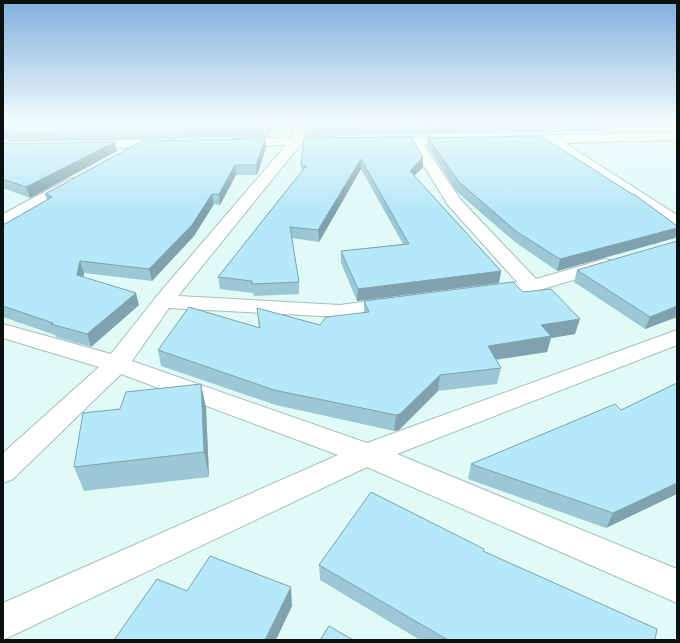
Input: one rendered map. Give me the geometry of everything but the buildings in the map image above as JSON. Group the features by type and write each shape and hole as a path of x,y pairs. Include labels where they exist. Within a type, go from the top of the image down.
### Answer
{"street":[{"path":"116,158 127,152"},
{"path":"3,471 117,364 163,301 288,152"},
{"path":"422,152 454,202 532,286"},
{"path":"570,152 677,223"},
{"path":"3,222 83,177"},
{"path":"471,294 532,286 624,259"},
{"path":"163,301 340,311 409,302"},
{"path":"3,331 117,364 367,454 677,585"},
{"path":"3,622 367,454 677,337"}]}
